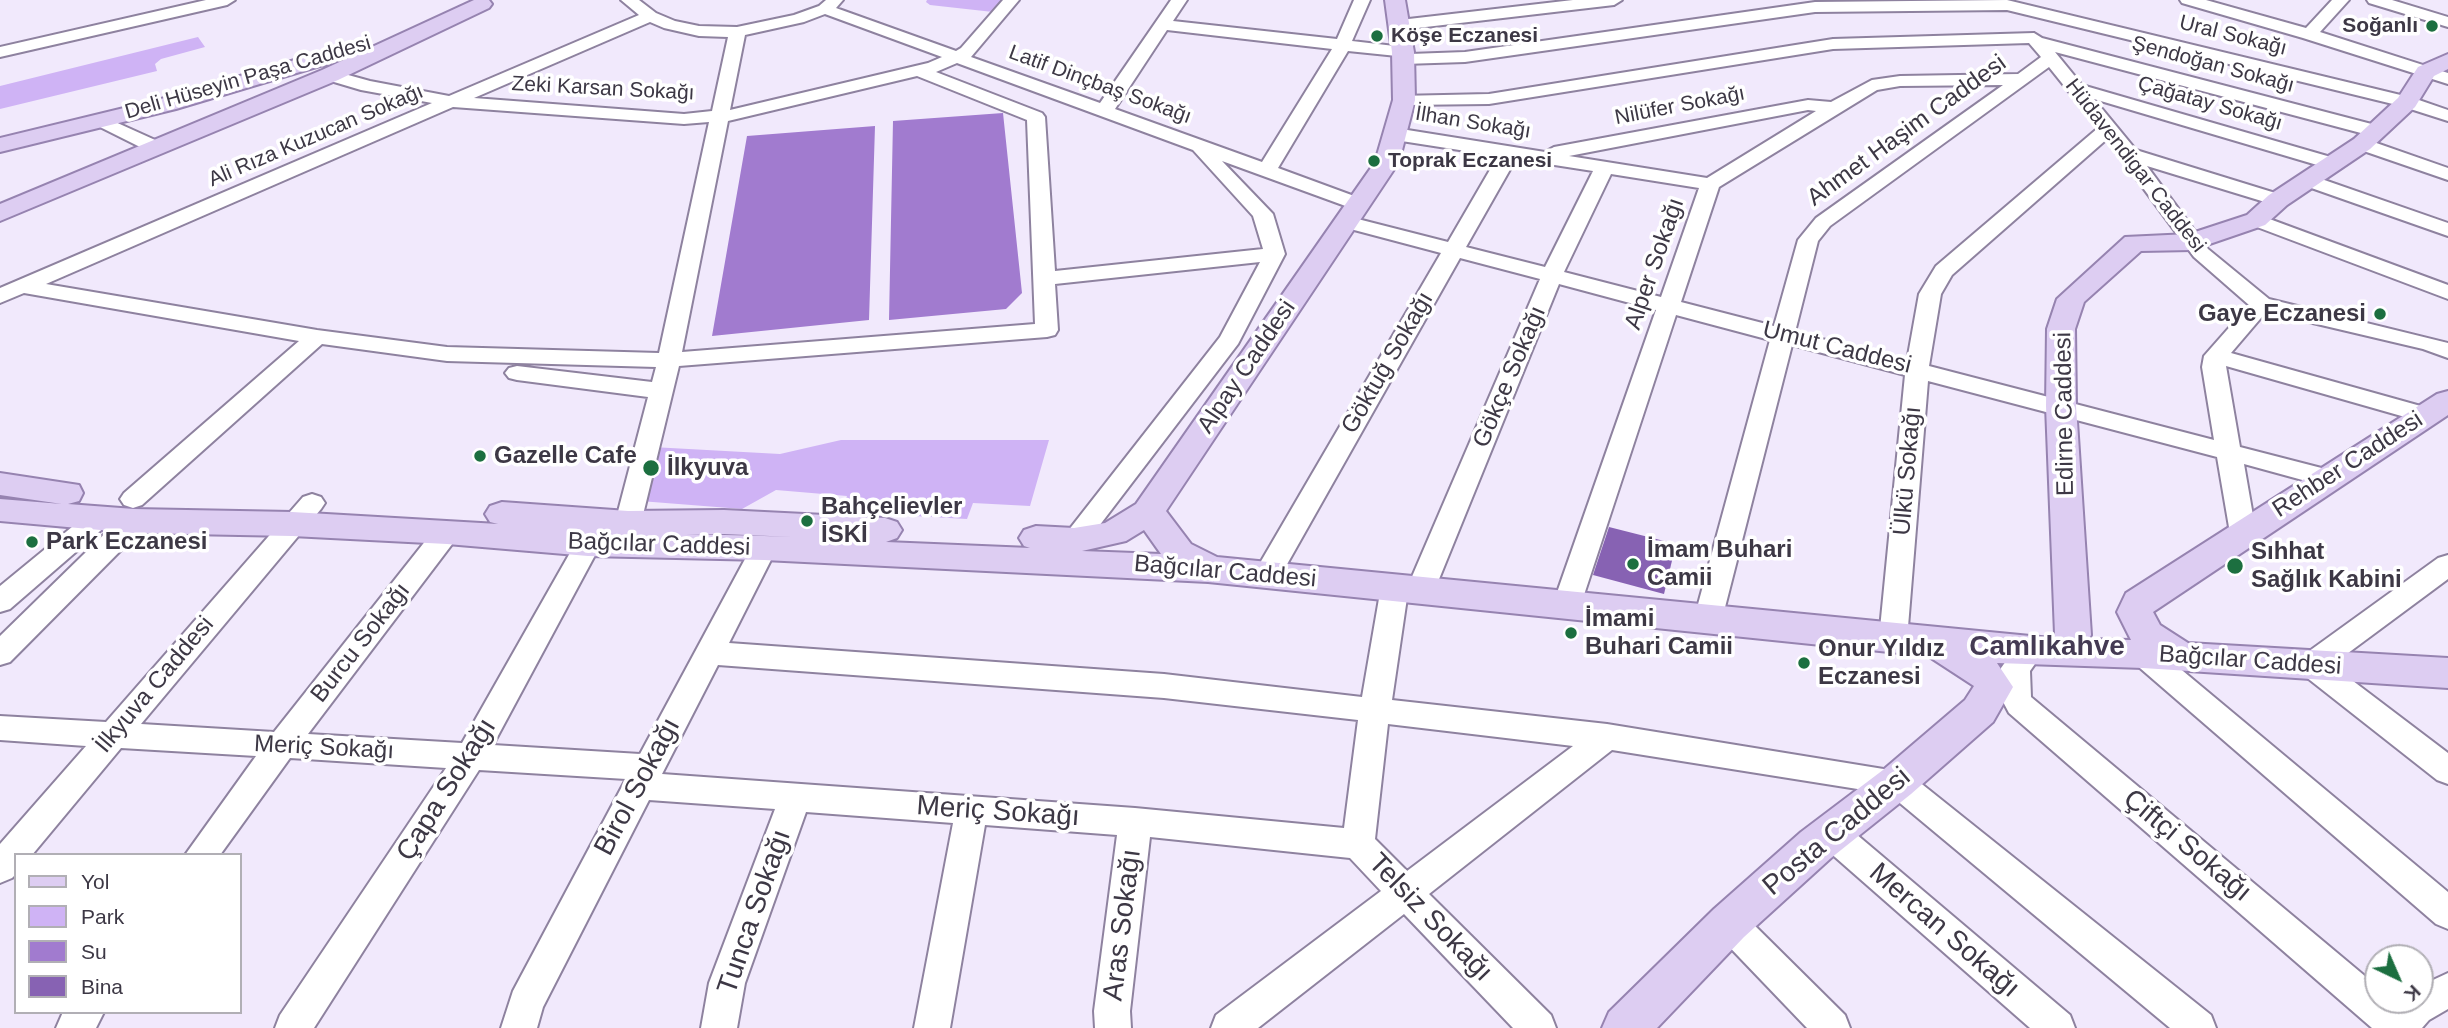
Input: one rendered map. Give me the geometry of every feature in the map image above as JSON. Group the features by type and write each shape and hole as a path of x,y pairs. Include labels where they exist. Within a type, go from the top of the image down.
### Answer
{"main road":[{"name":"Alpay Caddesi","path":"1149,512 1387,162 1404,100 1404,56 1395,0"},
{"name":"Deli Hüseyin Paşa Caddesi","path":"0,145 102,121 272,74 487,2"},
{"path":"0,213 330,75 487,2"},
{"path":"272,74 303,68 330,75"},
{"name":"Edirne Caddesi","path":"2045,652 2068,644 2073,635 2061,406 2061,329 2071,299 2134,243 2192,242 2256,220 2278,200 2369,138 2441,71"},
{"name":"Rehber Caddesi","path":"2183,657 2147,635 2135,612 2139,602 2437,408"},
{"path":"0,484 133,510"},
{"name":"Bağcılar Caddesi","path":"0,510 98,519 133,510 302,513 447,532 588,544 764,548 1209,569 1936,643 2045,652 2143,654 2448,673"},
{"path":"302,513 628,523 724,522 1074,540 1114,533 1149,512 1179,553 1209,569"},
{"name":"Posta Caddesi","path":"1625,1028 1729,923 1831,833 1897,782 1979,711 1994,687 1988,676 1936,643"}],"street":[{"path":"0,52 227,0"},
{"path":"629,0 650,16 670,25 737,32 777,25 830,5"},
{"name":"Zeki Karsan Sokağı","path":"330,75 367,86 453,102 684,119 734,115 919,71 957,57 967,52 1011,0"},
{"path":"1104,111 1179,0"},
{"path":"1267,170 1342,46 1362,0"},
{"path":"1400,25 1614,0"},
{"path":"2188,0 2441,71"},
{"path":"2309,34 2341,0"},
{"path":"2375,0 2448,22"},
{"path":"2394,0 2448,12"},
{"path":"1161,24 1404,56 1465,57 1815,7 2005,2"},
{"name":"Hüdavendigar Caddesi","path":"2005,2 2129,154 2192,242 2261,304 2430,344 2448,351"},
{"name":"Ural Sokağı","path":"2005,2 2407,102 2448,117"},
{"name":"Latif Dinçbaş Sokağı","path":"830,5 957,57 1267,170 1352,213"},
{"name":"Ali Rıza Kuzucan Sokağı","path":"6,293 650,16"},
{"path":"628,523 669,360 737,32"},
{"name":"Şendoğan Sokağı","path":"1404,100 1489,99 1833,44 2040,46 2369,138 2448,174"},
{"name":"Ahmet Haşim Caddesi","path":"1709,619 1808,240 1822,222 2023,79 2040,46"},
{"path":"6,293 226,337 551,359 669,360 1047,330 1036,117 919,71"},
{"name":"Alper Sokağı","path":"1567,604 1710,184 1872,85 1900,81 2023,79"},
{"name":"Çağatay Sokağı","path":"2074,88 2334,164"},
{"name":"Nilüfer Sokağı","path":"1535,156 1808,105 1834,108"},
{"path":"102,121 157,148"},
{"name":"Ülkü Sokağı","path":"1893,639 1917,369 1930,294 1944,271 2107,130"},
{"name":"İlhan Sokağı","path":"1395,134 1710,184"},
{"path":"1074,540 1230,340 1275,254 1263,214 1195,145"},
{"name":"Göktuğ Sokağı","path":"1267,575 1510,152"},
{"path":"2129,154 2278,200"},
{"name":"Gökçe Sokağı","path":"1408,588 1552,275 1605,167"},
{"path":"2307,180 2448,230"},
{"name":"Umut Caddesi","path":"1352,213 1453,249 2328,478"},
{"path":"2256,220 2448,292"},
{"path":"1044,279 1275,254"},
{"path":"2243,533 2214,367 2216,356 2261,304"},
{"path":"312,342 400,362 661,391"},
{"path":"0,654 133,510 312,342"},
{"path":"2216,356 2437,408"},
{"name":"İlkyuva Caddesi","path":"0,869 302,513"},
{"path":"0,603 98,519"},
{"name":"Burcu Sokağı","path":"202,853 281,746 447,532"},
{"name":"Çapa Sokağı","path":"293,1028 470,757 588,544"},
{"name":"Birol Sokağı","path":"519,1028 526,1003 764,548"},
{"path":"2448,565 2311,664 2448,772"},
{"name":"Telsiz Sokağı","path":"1408,588 1375,710 1358,844 1538,1028"},
{"name":"Çiftçi Sokağı","path":"2045,652 2017,668 2015,696 2020,705 2398,1027"},
{"path":"708,653 1164,685 1607,737 1897,782 2198,1028"},
{"path":"2143,654 2448,913"},
{"name":"Meriç Sokağı","path":"0,728 470,757 643,776 795,798 1135,822 1358,844"},
{"path":"1229,1028 1607,737"},
{"name":"Tunca Sokağı","path":"719,1028 727,983 795,798"},
{"path":"932,1028 971,810"},
{"name":"Aras Sokağı","path":"1113,1028 1112,1011 1135,822"},
{"name":"Mercan Sokağı","path":"1831,833 2057,1028"},
{"path":"1729,923 1832,1028"},
{"path":"2398,1027 2416,1008 2448,990"}],"green space":[{"path":"927,0 1002,0 993,12 930,5"},
{"path":"198,37 205,47 161,59 155,64 157,71 0,109 0,86"},
{"path":"841,440 1049,440 1030,506 973,503 967,519 841,512 847,496 776,490 742,509 640,501 652,447 780,454"}],"water":[{"path":"1003,113 1022,293 1006,309 889,320 893,121"},
{"path":"875,126 869,320 712,336 747,136"}],"building":[{"name":"İmam Buhari Camii","path":"1609,527 1676,544 1664,594 1593,575"}],"place":[{"name":"Soğanlı","path":"2432,26"},
{"name":"Köşe Eczanesi","path":"1377,36"},
{"name":"Toprak Eczanesi","path":"1374,161"},
{"name":"Gaye Eczanesi","path":"2380,314"},
{"name":"Gazelle Cafe","path":"480,456"},
{"name":"İlkyuva","path":"651,468"},
{"name":"Bahçelievler İSKİ","path":"807,521"},
{"name":"Park Eczanesi","path":"32,542"},
{"name":"İmam Buhari Camii","path":"1633,564"},
{"name":"Sıhhat Sağlık Kabini","path":"2235,566"},
{"name":"İmami Buhari Camii","path":"1571,633"},
{"name":"Onur Yıldız Eczanesi","path":"1804,663"}],"district":[{"name":"Camlıkahve","path":"2047,647"}]}
